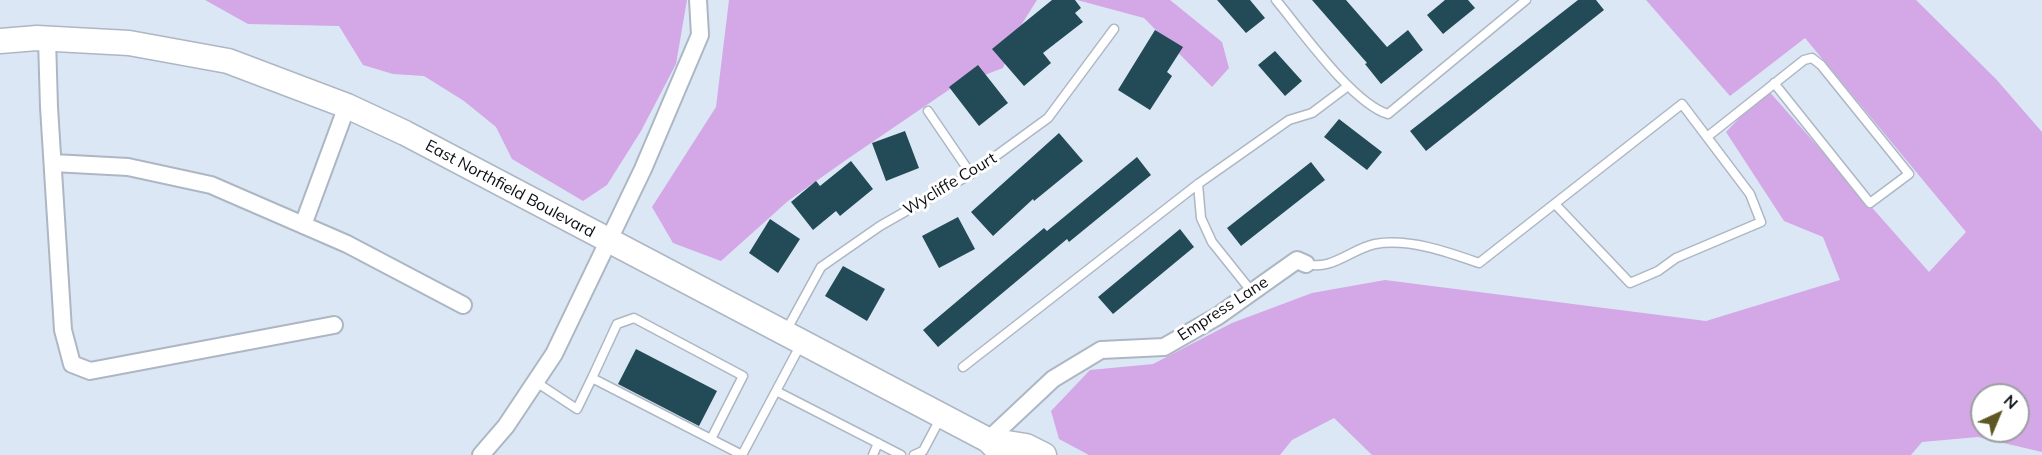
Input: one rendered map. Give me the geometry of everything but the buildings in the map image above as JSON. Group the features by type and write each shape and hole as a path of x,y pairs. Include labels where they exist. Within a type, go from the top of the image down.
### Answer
{"main road":[{"name":"East Northfield Boulevard","path":"0,41 47,39 129,43 228,61 347,106 405,133 941,416 995,448 1026,446 1044,455"}],"street":[{"path":"481,455 506,426 554,354 609,241 643,169 700,35 698,0"},
{"path":"47,39 52,164 63,330 72,364 90,371 334,325"},
{"path":"303,225 347,106"},
{"path":"52,164 128,167 210,185 347,244 463,305"},
{"name":"Empress Lane","path":"995,448 1053,379 1101,350 1164,347 1218,316 1297,260 1306,264"}],"lane":[{"path":"1276,0 1348,86 1377,111 1388,114 1526,0"},
{"name":"Wycliffe Court","path":"742,455 776,391 821,267 880,226 971,174 1048,118 1114,28"},
{"path":"1707,136 1774,83 1804,60 1812,58 1821,65 1909,174 1870,203 1774,83"},
{"path":"963,367 1198,184 1289,120 1312,113 1348,86"},
{"path":"1306,264 1317,267 1332,263 1352,252 1376,244 1430,247 1479,263 1682,104 1750,194 1761,222 1676,258 1630,283 1555,204"},
{"path":"928,111 971,174"},
{"path":"1198,184 1201,218 1212,242 1252,292"},
{"path":"536,382 577,409 617,324 634,318 743,376 711,439"},
{"path":"592,378 742,455"},
{"path":"776,391 901,455"},
{"path":"914,455 923,450 941,416"},
{"path":"873,455 878,443"}],"shaded area":[{"path":"205,0 687,0 676,64 641,131 607,185 583,201 512,159 496,127 464,101 424,76 393,74 363,65 339,26 248,24"},
{"path":"729,0 1037,0 1020,27 1003,68 953,87 846,160 788,201 721,261 673,243 652,207 716,107"},
{"path":"1077,0 1170,0 1222,42 1229,68 1212,87 1144,18"},
{"path":"1646,0 1916,0 1996,79 2042,132 2042,452 2004,443 2030,443 2030,383 1970,383 1970,438 1922,442 1911,455 1372,455 1334,418 1292,440 1280,455 1089,455 1059,439 1051,411 1090,370 1153,364 1232,323 1312,293 1385,280 1706,321 1840,280 1823,237 1784,221 1726,132 1767,89 1929,272 1966,232 1805,38 1730,96"}]}
